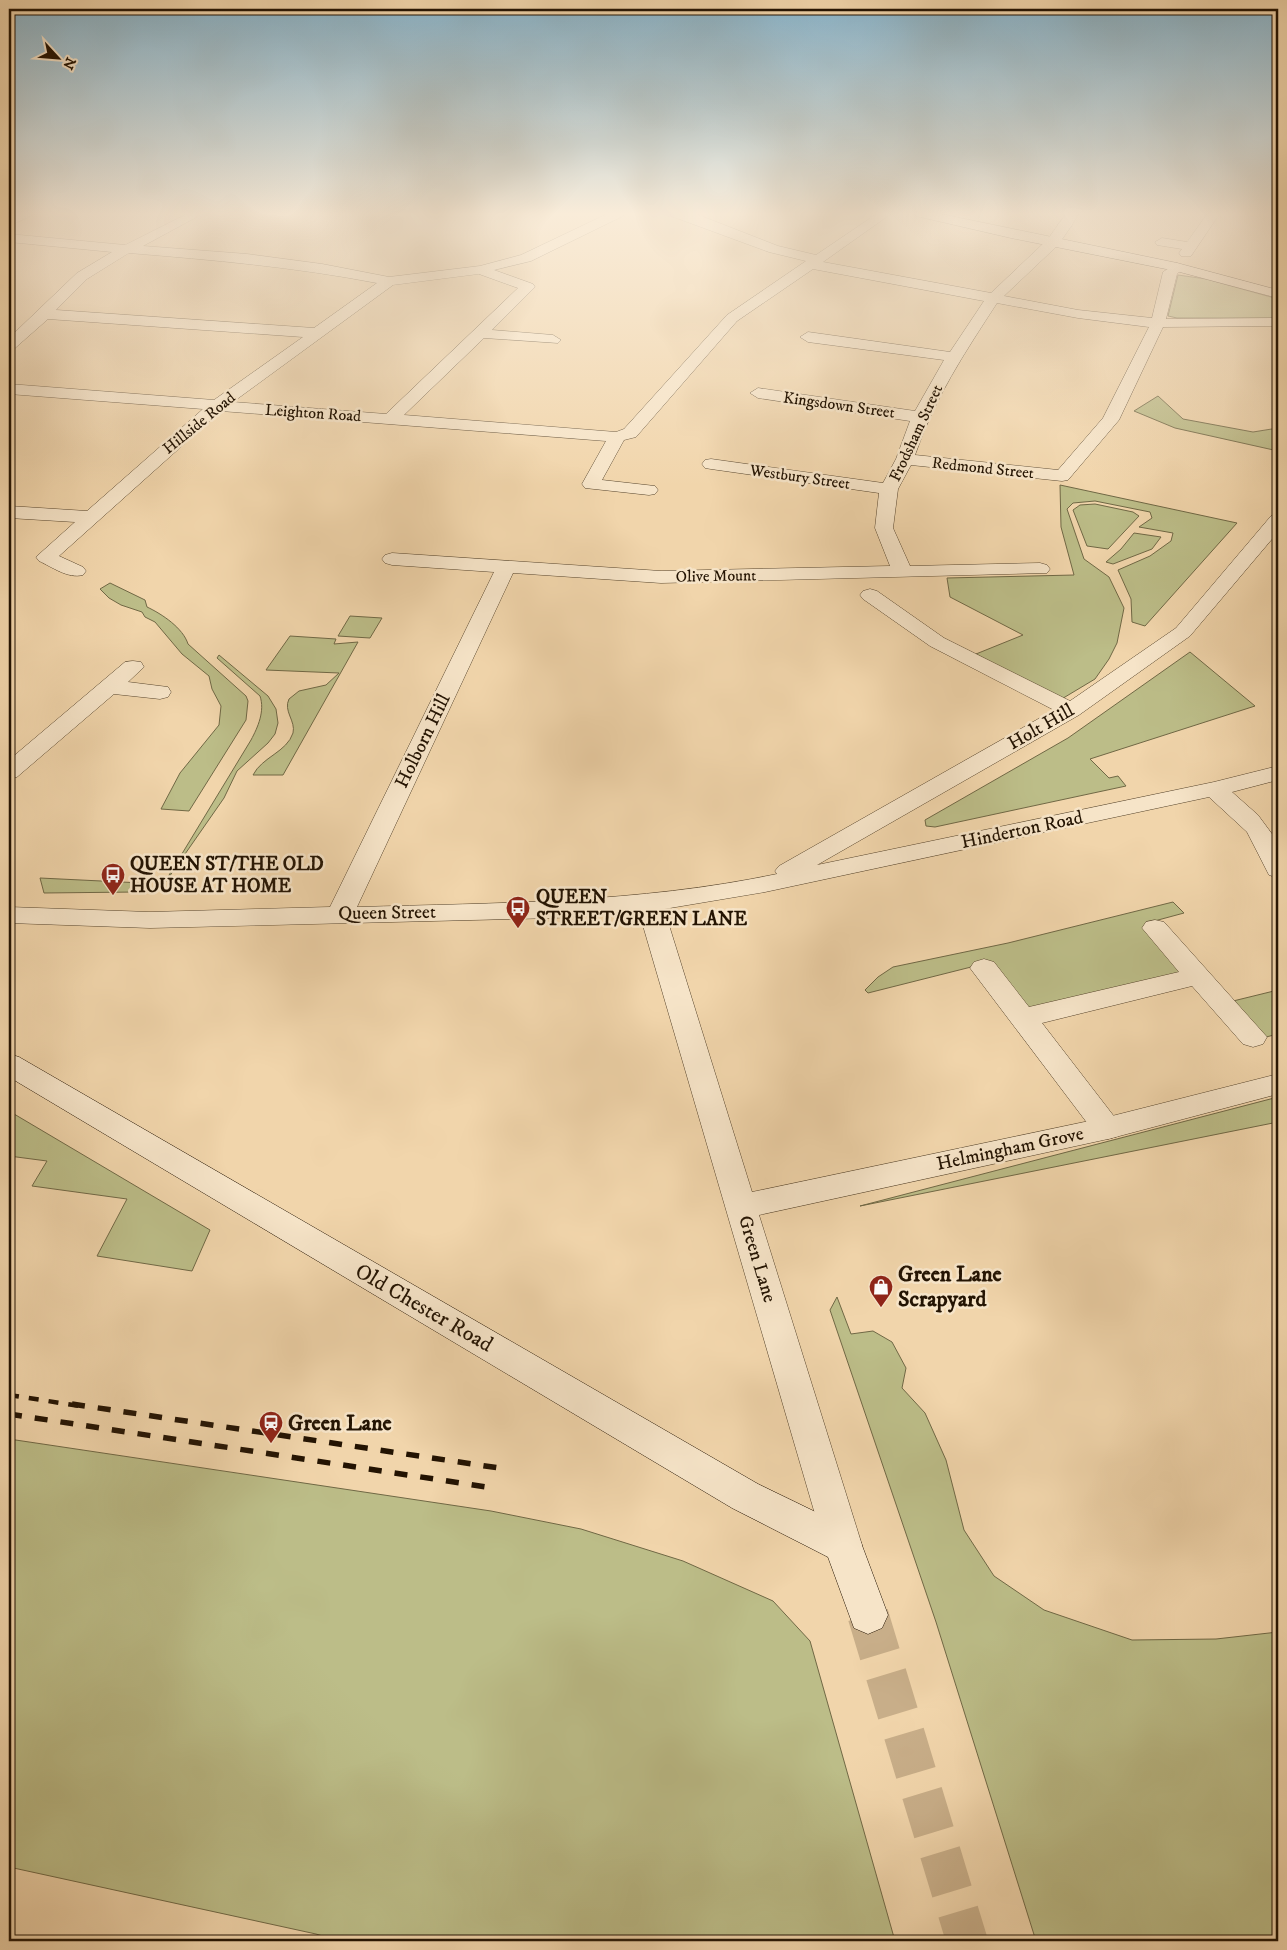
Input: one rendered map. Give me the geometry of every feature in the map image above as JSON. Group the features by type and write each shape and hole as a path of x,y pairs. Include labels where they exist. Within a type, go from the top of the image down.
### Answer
{"street":[{"path":"9,346 54,304"},
{"name":"Hillside Road","path":"76,571 46,557 88,517 217,406 356,304"},
{"path":"390,419 510,304"},
{"path":"649,490 591,484 617,437 630,433 732,318 752,304"},
{"name":"Frodsham Street","path":"902,571 884,528 889,489 904,460 920,417 954,357 990,304"},
{"path":"1021,304 1078,314 1158,323 1278,322"},
{"path":"1158,323 1162,304"},
{"path":"44,314 314,334"},
{"name":"Redmond Street","path":"904,460 1062,476 1111,420 1158,323"},
{"path":"480,333 553,340"},
{"path":"808,337 954,357"},
{"name":"Leighton Road","path":"9,389 617,437"},
{"name":"Kingsdown Street","path":"758,393 920,417"},
{"name":"Westbury Street","path":"711,464 889,489"},
{"path":"9,512 88,517"},
{"name":"Holt Hill","path":"765,884 1071,710 1183,632 1278,520"},
{"name":"Olive Mount","path":"392,559 506,568 661,576 1040,569"},
{"name":"Holborn Hill","path":"340,914 506,568"},
{"path":"870,596 937,642 1071,710"},
{"path":"9,772 133,667"},
{"path":"110,687 160,692"},
{"name":"Hinderton Road","path":"765,884 1214,789 1278,773"},
{"path":"1214,789 1254,824 1267,844 1278,870"},
{"name":"Queen Street","path":"9,914 150,920 554,910 649,903 765,884"},
{"name":"Green Lane","path":"649,903 843,1545 868,1614"},
{"path":"1155,928 1253,1037"},
{"path":"984,968 1108,1128"},
{"path":"1023,1018 1198,976"},
{"name":"Old Chester Road","path":"9,1064 745,1496 843,1545"},
{"name":"Helmingham Grove","path":"741,1208 1108,1128 1278,1084"}],"green space":[{"path":"1171,304 1278,304 1278,318 1177,318 1168,316"},
{"path":"1158,396 1183,419 1253,432 1278,428 1278,451 1175,428 1134,411"},
{"path":"1060,485 1237,523 1145,626 1132,622 1131,599 1118,570 1150,556 1171,541 1173,533 1139,527 1152,518 1150,512 1095,501 1073,503 1067,509 1084,559 1109,577 1124,608 1117,643 1109,659 1095,679 1060,700 976,654 1023,635 950,597 947,578 1074,575 1061,527"},
{"path":"1095,504 1133,512 1139,516 1108,549 1087,546 1073,510 1080,505"},
{"path":"1134,533 1161,537 1152,549 1113,564 1106,562 1121,549"},
{"path":"110,583 145,600 147,607 159,613 177,627 188,644 246,696 248,701 246,720 189,811 161,809 180,773 219,725 221,706 212,689 209,676 182,654 155,622 145,617 142,612 121,605 109,598 100,589"},
{"path":"350,616 382,618 370,638 338,636"},
{"path":"290,636 336,639 334,644 358,642 283,775 253,775 262,764 290,740 293,733 293,724 288,712 289,699 299,691 326,685 339,673 266,670"},
{"path":"1190,652 1255,706 1090,759 1109,778 1118,776 1126,786 935,827 926,826 925,820 1068,738"},
{"path":"219,655 268,696 276,709 278,723 275,734 268,743 237,771 224,798 160,890 251,740 260,719 262,707 260,696 217,658"},
{"path":"40,878 142,883 136,892 44,893"},
{"path":"1173,902 1184,913 1147,923 1191,974 1027,1014 987,963 868,993 865,990 878,977 893,967 1008,943"},
{"path":"1278,990 1278,1034 1262,1038 1229,1002"},
{"path":"1278,1097 1278,1122 860,1206"},
{"path":"9,1111 210,1230 192,1271 97,1256 127,1199 32,1186 47,1161 9,1156"},
{"path":"837,1297 851,1334 873,1331 892,1342 906,1368 902,1388 925,1413 946,1460 964,1530 994,1576 1044,1610 1132,1640 1216,1639 1278,1632 1278,1941 1036,1941 936,1622 830,1310"},
{"path":"9,1439 491,1511 581,1529 683,1561 773,1601 810,1641 895,1941 339,1941 316,1934 9,1867"}],"tunnel":[{"path":"868,1615 967,1941"}],"railway":[{"path":"9,1395 80,1406"},
{"path":"72,1404 499,1468"},
{"path":"9,1414 493,1488"}],"place":[{"name":"QUEEN ST/THE OLD HOUSE AT HOME","path":"113,896"},
{"name":"QUEEN STREET/GREEN LANE","path":"518,929"},
{"name":"Green Lane Scrapyard","path":"881,1308"},
{"name":"Green Lane","path":"271,1444"}]}
